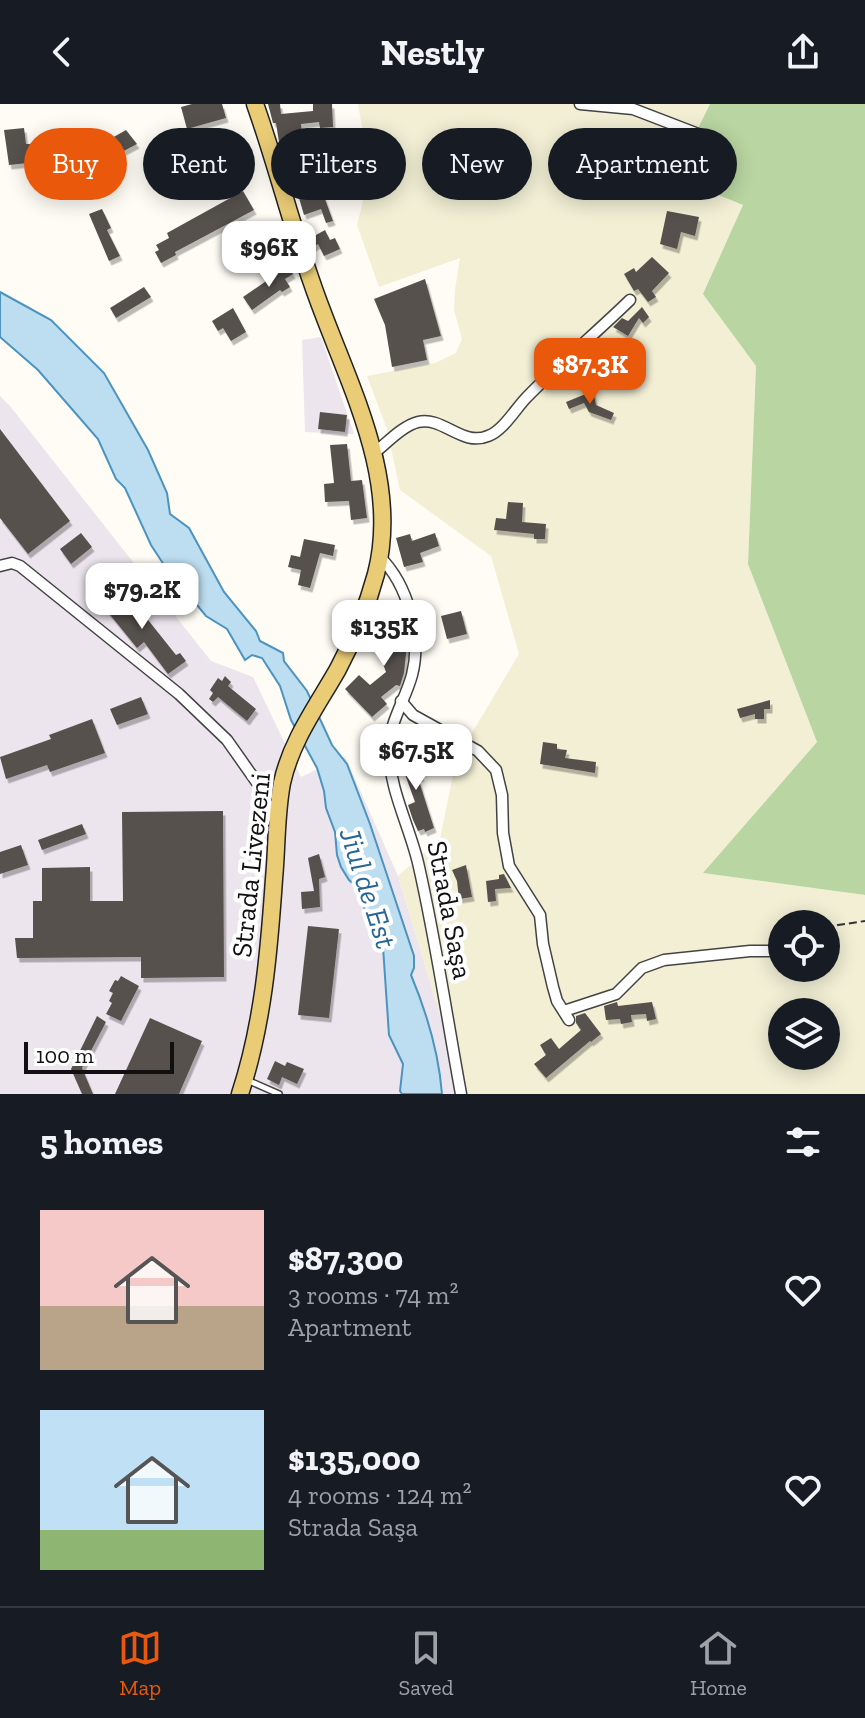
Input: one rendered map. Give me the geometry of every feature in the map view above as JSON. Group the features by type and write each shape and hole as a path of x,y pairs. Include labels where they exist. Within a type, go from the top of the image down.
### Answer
{"main road":[{"name":"Strada Livezeni","path":"243,1087 265,988 282,786 293,749 338,668 367,604 380,557 383,514 373,454 357,402 307,268 255,104"}],"street":[{"path":"580,104 633,109 683,128"},
{"path":"373,454 418,422 428,421 471,438 489,436 529,394 630,300"},
{"name":"Strada Saşa","path":"380,557 402,586 414,639 411,677 390,738 391,771 412,839 433,931 461,1094"},
{"path":"0,566 12,563 20,566 179,694 227,740 244,762 277,826"},
{"path":"401,701 413,715 478,751 496,770 502,795 503,833 509,866 540,915 553,987 557,1001 567,1016 616,994 642,968 664,960 768,951"}],"lane":[{"path":"243,1087 279,1094"}],"path":[{"path":"840,925 865,921"}],"shaded area":[{"path":"358,104 710,104 698,128 548,128 548,200 731,200 743,205 704,294 756,366 748,564 817,742 704,873 865,895 865,1094 464,1094 398,876 440,839 456,760 519,654 491,556 400,490 387,429 367,376 435,363 456,353 462,339 454,310 460,258 379,287 357,225 363,200 406,200 406,128 362,128"},
{"path":"321,337 354,434 305,432 302,340"},
{"path":"0,396 211,661 253,677 301,777 345,756 398,876 464,1094 0,1094"}],"green space":[{"path":"710,104 865,104 865,895 703,873 817,742 748,564 756,366 703,294 743,205 731,200 737,200 737,128 698,128"}],"water":[{"name":"Jiul de Est","path":"0,292 51,320 104,373 148,450 167,493 170,514 189,528 224,592 256,631 260,641 283,653 284,661 307,691 332,745 347,764 370,824 414,956 411,975 431,1033 442,1094 402,1094 400,1091 403,1064 389,1035 383,947 379,934 370,924 357,887 341,867 335,832 317,768 291,720 280,686 262,658 252,655 245,660 227,629 206,616 164,565 151,545 125,488 116,479 98,439 38,370 0,337"}],"building":[{"path":"222,104 226,118 187,128 181,107"},
{"path":"268,104 280,104 281,114 313,111 313,104 332,104 333,127 320,128 319,122 301,124 301,128 277,128"},
{"path":"24,128 24,163 9,165 4,130"},
{"path":"127,131 137,144 127,149"},
{"path":"227,200 248,200 254,210 175,252 176,255 161,263 155,252 159,250 156,245 169,238 167,233"},
{"path":"300,200 325,200 333,221 326,223 321,209 304,215"},
{"path":"102,209 111,228 107,230 120,256 109,261 89,214"},
{"path":"667,211 699,217 695,236 681,232 677,249 660,244"},
{"path":"325,230 330,240 335,238 340,249 324,256 318,244 312,248 309,239"},
{"path":"652,257 669,273 652,291 656,297 648,302 638,289 634,291 624,274 634,268 636,272"},
{"path":"288,266 293,274 285,279 290,287 282,292 280,290 252,310 243,297"},
{"path":"425,279 441,336 423,340 427,360 392,367 385,325 374,299"},
{"path":"144,287 151,297 116,318 110,308"},
{"path":"642,307 649,317 643,323 639,318 628,336 613,327 622,318 628,321"},
{"path":"233,308 246,332 231,341 223,328 218,331 212,321"},
{"path":"593,391 596,405 614,413 611,420 589,412 584,403 569,409 566,402"},
{"path":"320,412 347,415 345,432 318,429"},
{"path":"0,429 70,521 28,554 0,518"},
{"path":"347,444 351,481 362,480 367,518 351,520 349,501 325,502 324,484 334,483 330,445"},
{"path":"508,502 523,503 522,522 546,524 545,539 534,539 534,534 494,530 496,518 506,519"},
{"path":"81,533 92,547 71,564 60,549"},
{"path":"435,533 439,546 420,553 423,562 404,567 396,538 410,534 412,541"},
{"path":"304,539 335,545 333,556 320,553 310,588 298,585 301,570 288,567 291,555 300,557"},
{"path":"125,591 176,655 180,653 186,661 168,674 144,642 137,648 103,606"},
{"path":"461,611 467,634 447,639 441,616"},
{"path":"402,612 405,624 401,625 407,644 404,673 400,686 396,685 381,697 387,704 372,717 345,689 359,675 370,685 386,672 376,645 390,640 384,616"},
{"path":"225,676 231,682 228,686 256,709 247,721 218,697 213,702 209,699 213,693 210,690 218,678 222,681"},
{"path":"141,697 148,714 117,725 110,709"},
{"path":"770,700 770,709 764,709 764,719 755,719 755,714 740,718 737,709"},
{"path":"92,719 105,753 50,772 47,765 6,779 0,757 51,739 49,735"},
{"path":"543,742 557,744 557,749 567,750 565,758 596,762 595,773 540,764"},
{"path":"407,746 422,777 418,778 434,828 425,832 424,829 418,831 408,805 415,802 397,752"},
{"path":"223,811 224,977 141,978 141,957 17,958 15,938 33,938 33,901 42,901 42,868 90,867 90,901 123,901 122,812"},
{"path":"82,824 86,834 42,850 38,840"},
{"path":"21,845 28,865 0,874 0,852"},
{"path":"319,854 325,877 319,879 320,907 302,909 301,892 314,891 308,858"},
{"path":"466,865 472,897 459,899 452,870"},
{"path":"504,874 511,888 495,889 496,901 488,902 486,881 499,879 499,875"},
{"path":"308,926 339,929 329,1018 298,1015"},
{"path":"121,976 139,986 121,1021 106,1014 112,1003 109,1001 113,993 109,991"},
{"path":"617,1002 618,1006 652,1002 656,1019 647,1021 646,1014 631,1015 632,1022 621,1024 620,1019 606,1020 604,1006"},
{"path":"585,1013 601,1034 546,1078 534,1064 546,1055 540,1045 551,1038 559,1049 581,1030 576,1016"},
{"path":"97,1016 106,1022 82,1068 93,1094 82,1094 71,1069"},
{"path":"150,1018 202,1041 179,1094 115,1094"},
{"path":"275,1061 304,1069 297,1084 282,1077 279,1085 267,1079"}]}
